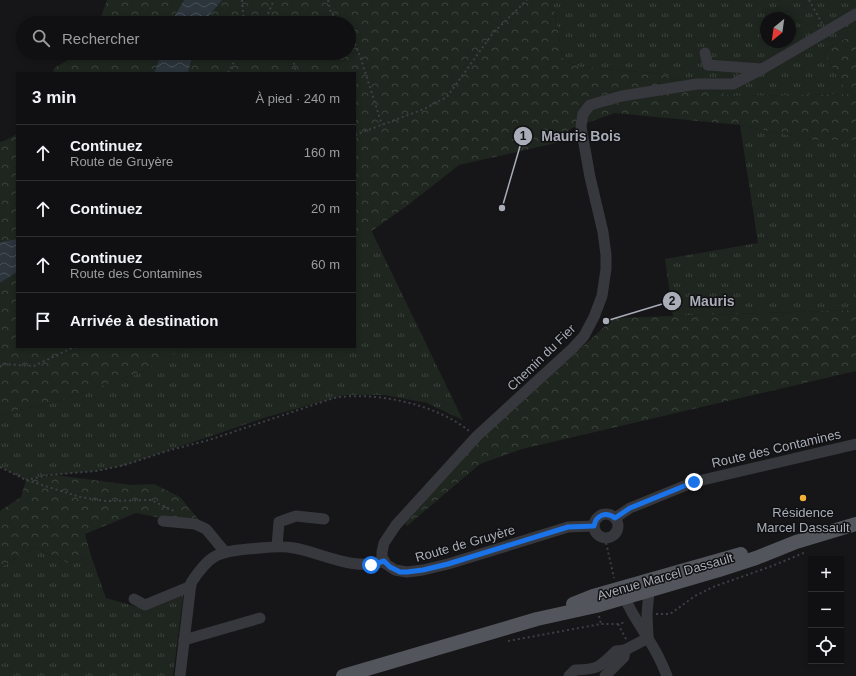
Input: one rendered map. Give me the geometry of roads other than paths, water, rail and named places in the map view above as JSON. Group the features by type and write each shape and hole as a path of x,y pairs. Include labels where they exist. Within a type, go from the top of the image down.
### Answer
{"main road":[{"name":"Avenue Marcel Dassault","path":"343,676 537,619 596,606 623,593 734,565 796,542 856,524"},
{"name":"Avenue Marcel Dassault","path":"537,619 605,593 623,593"}],"street":[{"path":"705,53 708,66 762,69 856,14"},
{"name":"Chemin du Fier","path":"384,561 382,557 382,547 391,532 477,436 573,348 584,336 599,307 605,283 606,255 603,232 584,147 581,127 583,114 590,105 622,96 697,84 733,84 762,69"},
{"name":"Route des Contamines","path":"615,518 630,508 694,482 856,444"},
{"path":"607,514 615,518 618,526 617,532 613,536 605,538 598,535 594,526 597,518 607,514"},
{"path":"277,546 279,522 296,516 324,520"},
{"path":"163,521 195,524 206,529 225,552"},
{"name":"Route de Gruyère","path":"384,561 390,567 400,572 423,570 456,562 568,527 594,526"},
{"path":"180,676 191,583 208,561 225,552 277,546 296,548 344,561 366,565 384,561"},
{"path":"134,599 145,605 191,586"},
{"path":"648,586 648,638"},
{"path":"623,593 667,676"},
{"path":"184,640 260,618"},
{"path":"569,676 575,670 598,667 616,651 628,649 648,638"},
{"path":"605,676 624,657 628,649"},
{"path":"589,669 600,676"}],"water":[{"path":"184,0 222,0 209,16 175,16"},
{"path":"159,60 191,60 188,72 154,72"},
{"path":"16,239 16,273 0,283 0,242"}],"place":[{"name":"Mauris Bois","path":"502,208"},
{"name":"Mauris","path":"606,321"},
{"name":"Résidence Marcel Dassault","path":"803,498"}]}
